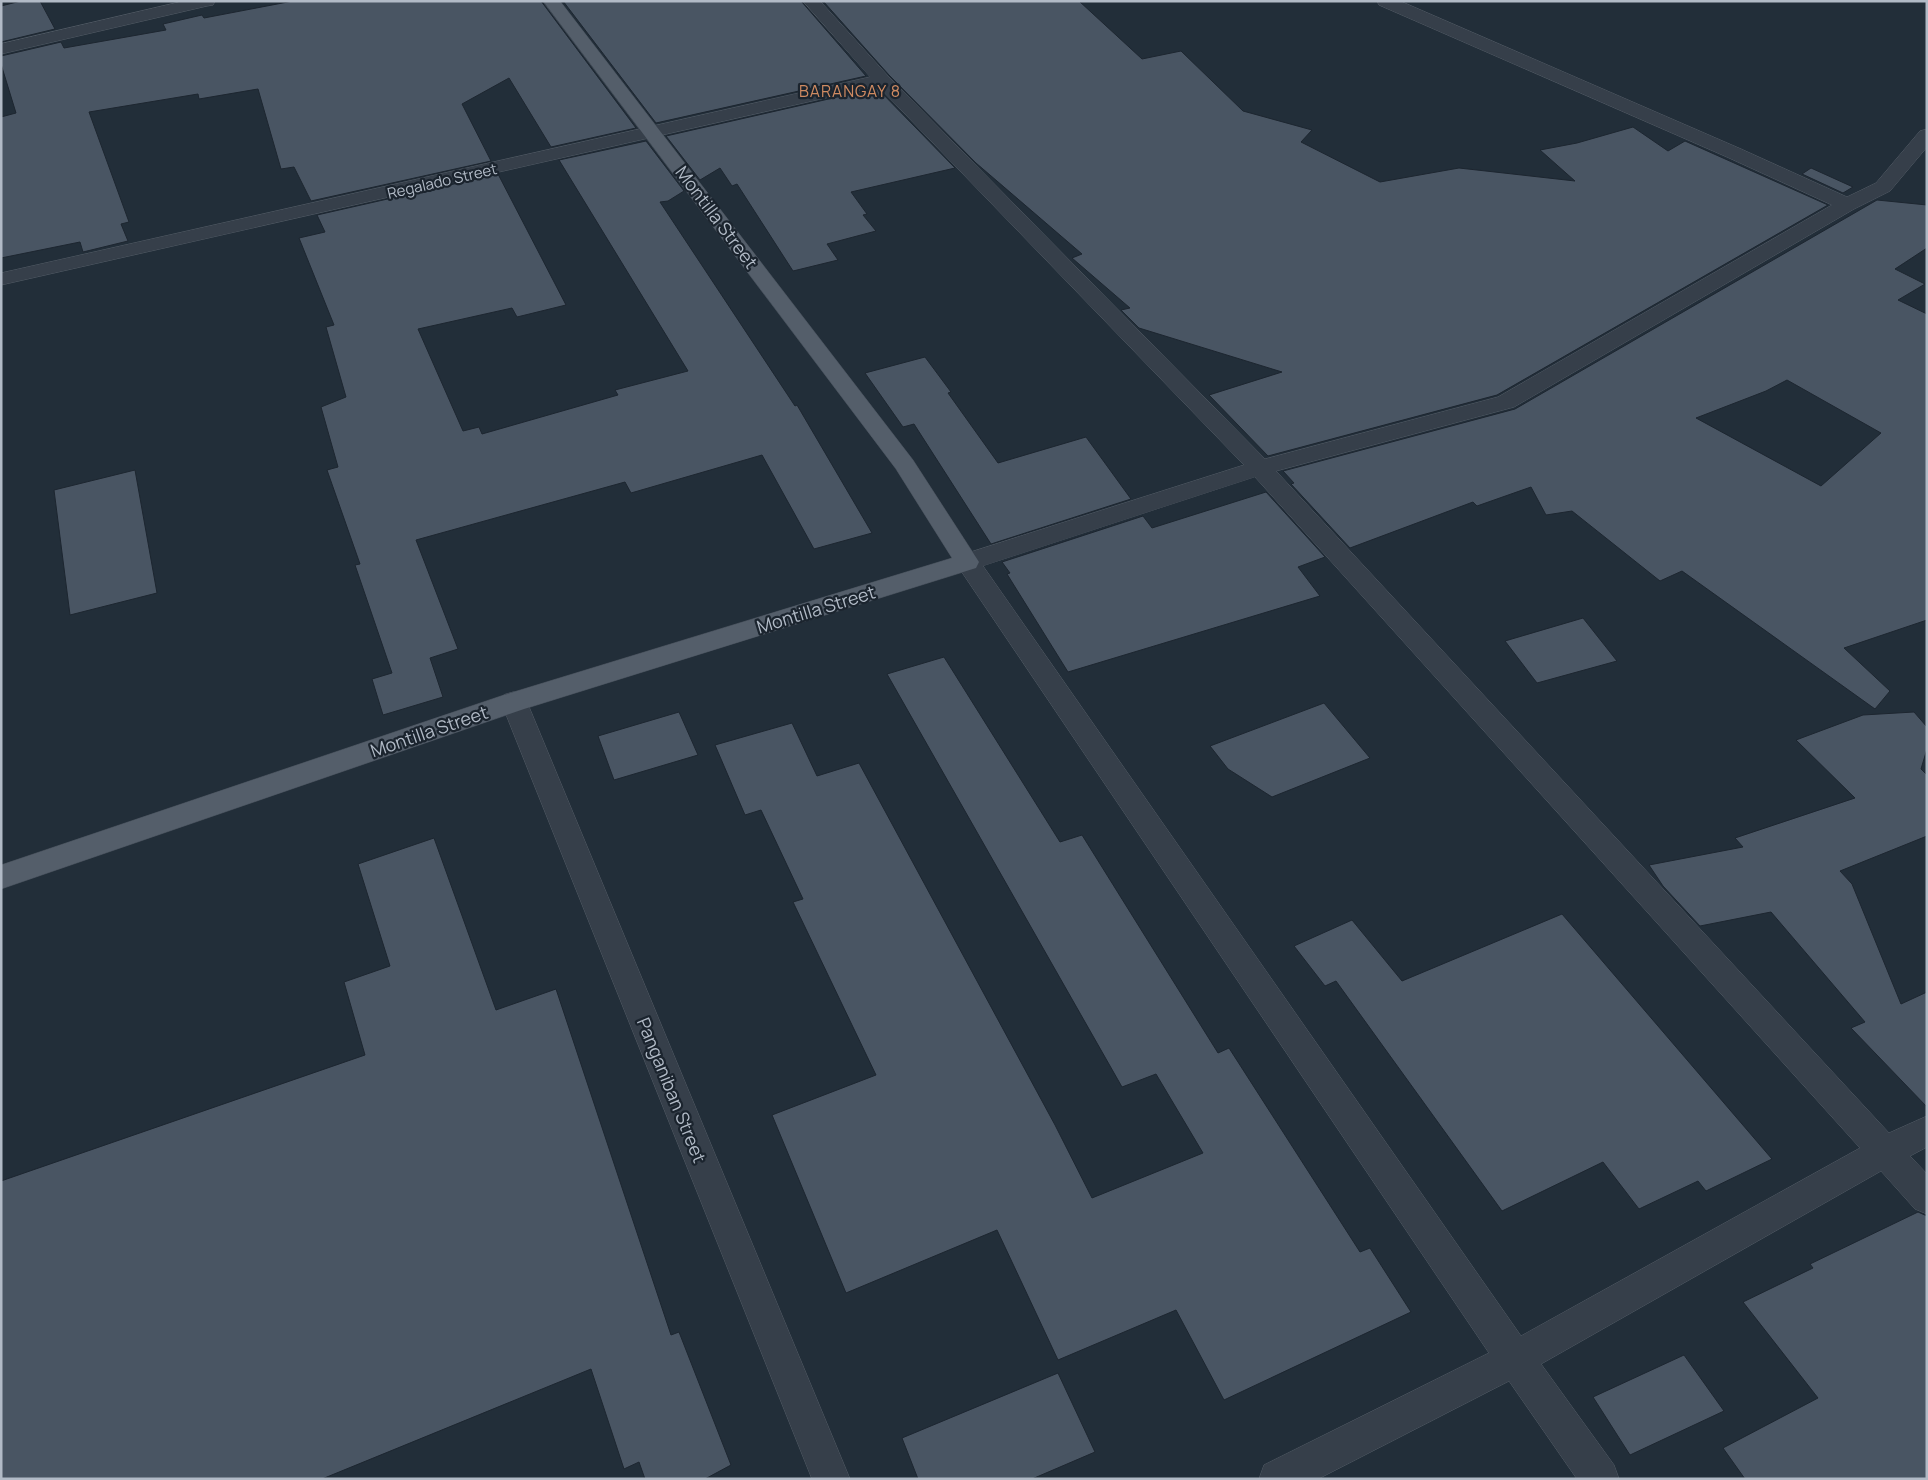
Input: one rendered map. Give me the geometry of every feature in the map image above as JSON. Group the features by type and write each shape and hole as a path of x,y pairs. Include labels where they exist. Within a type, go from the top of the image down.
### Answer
{"main road":[{"name":"Montilla Street","path":"1,877 514,702 967,562 905,465 551,1"}],"street":[{"path":"1,49 207,1"},
{"path":"811,1 882,80 1260,468 1927,1198"},
{"path":"1384,1 1734,153 1847,205"},
{"name":"Regalado Street","path":"1,280 882,80"},
{"path":"1600,1479 1515,1359 967,562 1260,468 1506,402 1883,186 1927,135"},
{"name":"Panganiban Street","path":"514,702 831,1479"},
{"path":"1278,1479 1515,1359 1884,1152 1927,1132"}],"building":[{"path":"21,1 40,1 55,29 1,42 1,6"},
{"path":"293,1 541,1 636,128 551,147 509,78 462,104 491,161 311,201 294,167 281,169 258,89 199,99 198,94 89,112 129,222 121,224 128,241 83,252 80,242 1,258 1,117 16,113 1,64 1,56 61,42 64,48 166,30 163,24 202,15 204,18"},
{"path":"563,1 801,1 866,76 656,123"},
{"path":"823,1 1079,1 1142,59 1181,51 1243,111 1312,130 1301,142 1380,182 1459,168 1575,181 1540,150 1577,143 1633,127 1668,151 1685,141 1828,205 1497,395 1268,456 1209,395 1282,372 1139,328 1121,310 1130,308 1072,258 1082,254 976,163 889,75"},
{"path":"877,88 955,168 851,192 867,214 863,215 876,231 827,244 838,260 793,271 737,184 732,186 720,168 700,180 666,136"},
{"path":"646,141 684,191 668,201 660,202 795,406 797,405 872,533 814,549 762,455 631,493 625,482 416,540 458,649 430,658 443,697 383,715 372,679 392,673 355,565 360,564 327,470 338,467 321,407 346,397 326,327 334,325 299,238 325,232 317,215 498,174 566,305 517,317 512,308 418,329 463,431 479,427 482,434 618,395 615,390 688,371 559,160"},
{"path":"1811,168 1853,187 1843,193 1802,174"},
{"path":"1877,200 1927,205 1927,248 1895,269 1925,284 1898,300 1927,314 1927,620 1844,648 1890,691 1875,709 1682,571 1660,581 1572,511 1546,515 1531,487 1477,506 1473,502 1350,548 1291,484 1294,483 1283,471 1515,409","holes":["1787,380 1881,433 1821,486 1696,418 1766,391"]},
{"path":"925,357 951,392 948,393 998,463 1086,437 1131,499 991,544 914,424 903,427 865,373"},
{"path":"135,470 157,593 70,615 54,490"},
{"path":"1266,492 1325,557 1298,567 1320,596 1068,672 1007,574 1010,573 1002,562 1143,516 1152,528"},
{"path":"1583,618 1617,661 1537,683 1505,641"},
{"path":"944,657 1060,842 1082,835 1218,1053 1229,1048 1360,1252 1370,1248 1411,1312 1224,1400 1176,1310 1058,1360 997,1230 846,1293 772,1115 876,1075 793,902 803,899 761,810 745,815 715,745 792,723 817,776 859,763 1055,1125 1092,1198 1203,1153 1156,1074 1122,1087 887,674"},
{"path":"1324,703 1370,758 1272,797 1228,769 1210,746"},
{"path":"679,712 698,755 614,780 598,736"},
{"path":"1914,712 1927,727 1927,749 1921,769 1927,775 1927,836 1840,871 1852,884 1901,1004 1927,992 1927,1107 1851,1028 1865,1022 1771,912 1700,926 1663,886 1649,865 1743,847 1735,838 1855,798 1796,740 1863,715"},
{"path":"434,838 496,1010 556,989 671,1335 679,1332 731,1465 705,1479 645,1479 639,1462 624,1469 591,1369 322,1479 1,1479 1,1181 365,1055 344,982 390,966 358,864"},
{"path":"1562,914 1772,1159 1706,1191 1698,1181 1639,1209 1603,1162 1502,1211 1336,981 1325,986 1294,946 1352,920 1402,981"},
{"path":"1918,1212 1927,1216 1927,1479 1745,1479 1723,1448 1818,1398 1743,1302 1813,1268 1810,1264"},
{"path":"1684,1355 1724,1411 1630,1455 1593,1397"},
{"path":"1058,1373 1095,1452 1032,1479 918,1479 902,1438"}],"district":[{"name":"BARANGAY 8","path":"850,91"}]}
